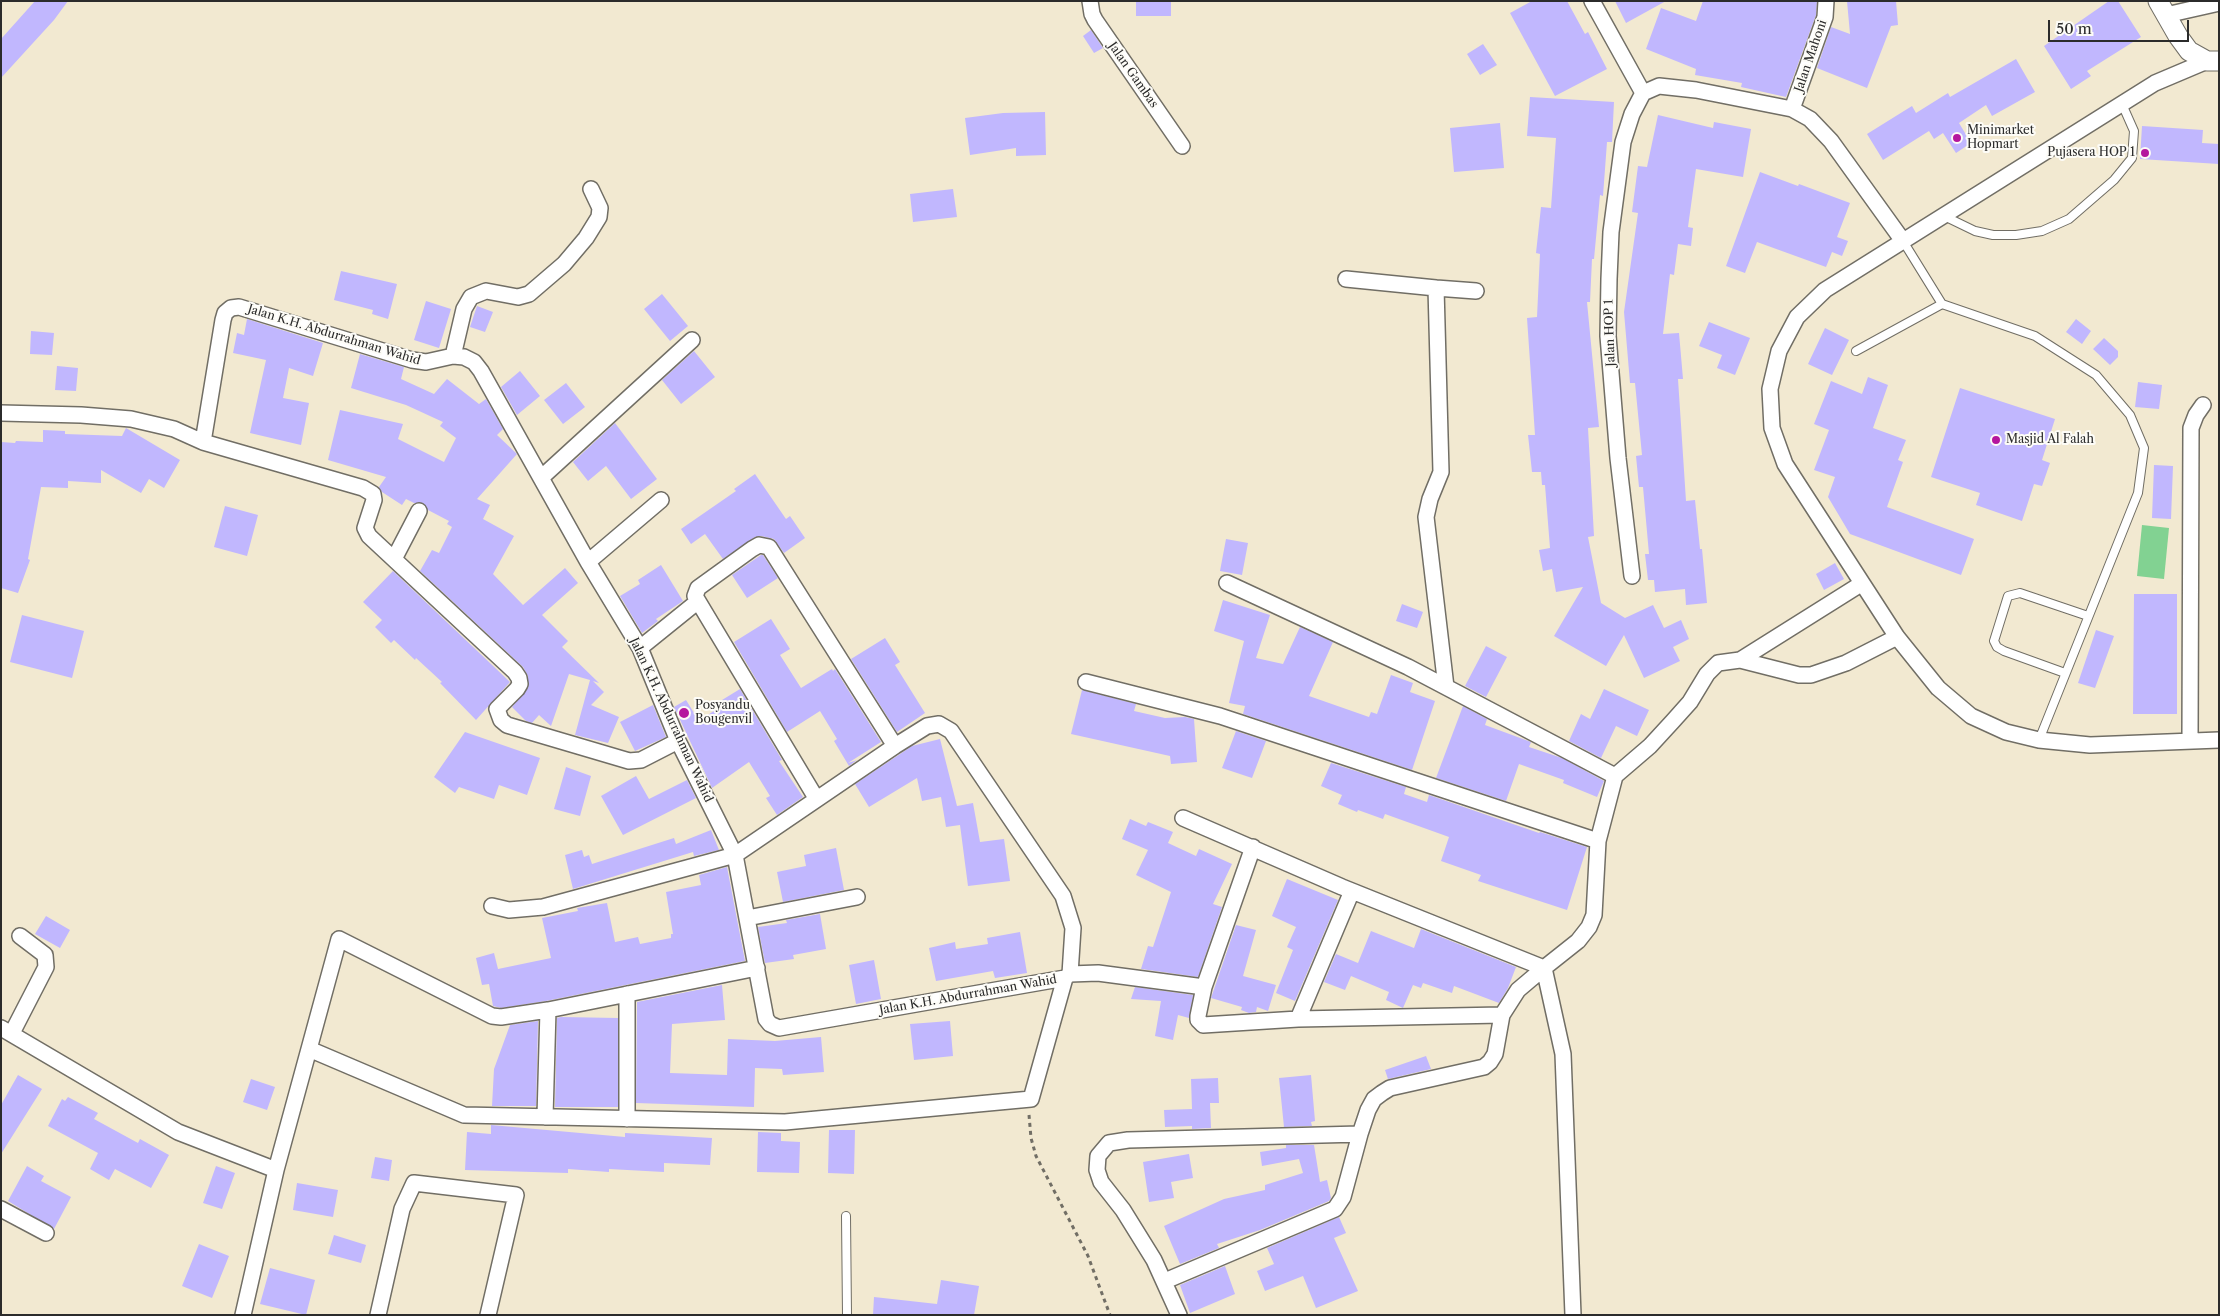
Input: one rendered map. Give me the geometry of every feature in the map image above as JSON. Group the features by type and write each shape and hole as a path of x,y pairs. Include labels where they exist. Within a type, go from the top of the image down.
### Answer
{"street":[{"name":"Jalan Gambas","path":"1090,1 1095,20 1182,146"},
{"path":"1592,1 1644,93 1659,86 1696,90 1792,110 1810,119 1831,141 1903,241"},
{"name":"Jalan Mahoni","path":"1792,110 1826,17 1826,1"},
{"path":"2213,61 2189,51 2162,8 2219,3"},
{"path":"2213,61 2155,83 1825,290 1797,318 1779,352 1770,389 1772,428 1785,464 1897,638 1938,688 1971,716 2006,732 2039,740 2090,745 2219,740"},
{"name":"Jalan HOP 1","path":"1632,576 1618,458 1608,336 1609,288 1611,232 1624,142 1632,114 1644,93"},
{"path":"453,356 464,309 471,297 486,291 518,297 529,294 564,264 586,238 599,217 600,208 591,189"},
{"path":"1346,279 1476,291"},
{"path":"1436,288 1441,472 1430,499 1426,517 1446,687"},
{"name":"Jalan K.H. Abdurrahman Wahid","path":"203,442 223,320 225,313 231,308 239,307 412,360 426,362 453,356 464,357 474,362 542,477 588,562 640,648 678,741 735,855 766,1019 770,1024 779,1028 1068,976 1031,1099"},
{"path":"542,477 692,340"},
{"path":"2190,740 2191,428 2196,414 2203,405"},
{"path":"1,413 116,417 174,429 203,442 369,490 373,494 374,500 366,528 369,536 515,672 519,678 520,684 517,689 497,709 501,720 507,725 629,761 641,760 678,741"},
{"path":"588,562 660,500"},
{"path":"394,559 419,511"},
{"path":"816,798 695,596 698,588 752,549 759,545 769,547 894,746"},
{"path":"1228,583 1446,687 1615,776"},
{"path":"1740,660 1861,584"},
{"path":"640,648 697,602"},
{"path":"1165,1281 1335,1209 1343,1197 1360,1134 1374,1099 1390,1088 1484,1067 1490,1062 1495,1054 1502,1015 1518,990 1578,941 1589,927 1594,915 1598,841 1615,776 1650,746 1673,722 1690,702 1707,674 1718,663 1740,660 1799,675 1811,674 1846,663 1897,638"},
{"path":"1086,682 1220,716 1598,841"},
{"path":"492,906 509,910 543,907 735,855 894,746 933,724 939,724 951,731 1063,896 1073,928 1068,976 1098,973 1204,986"},
{"path":"1183,818 1352,891 1544,968"},
{"path":"1253,847 1204,986 1198,1020 1204,1024 1298,1019 1502,1015"},
{"path":"1298,1019 1352,891"},
{"path":"747,918 857,897"},
{"path":"20,936 45,956 46,966 7,1030 178,1132 276,1170"},
{"path":"243,1315 276,1170 339,939 492,1016 501,1017 548,1010 757,968"},
{"path":"1544,968 1563,1054 1573,1315"},
{"path":"627,994 627,1119"},
{"path":"545,1117 548,1010"},
{"path":"309,1049 459,1115 785,1122 1031,1099"},
{"path":"1179,1315 1165,1281 1123,1210 1101,1182 1097,1170 1098,1156 1109,1143 1128,1140 1360,1134"},
{"path":"378,1315 402,1209 414,1183 516,1195 488,1315"},
{"path":"1,1209 46,1233"}],"lane":[{"path":"1944,216 1975,231 1994,235 2016,235 2042,231 2070,219 2114,180 2132,158 2134,131 2122,104"},
{"path":"1903,241 1942,304 2035,336 2096,376 2130,415 2144,448 2138,493 2039,740"},
{"path":"1856,350 1942,304"},
{"path":"2065,673 1997,647 1994,640 2008,596 2020,593 2088,616"},
{"path":"846,1216 847,1315"}],"path":[{"path":"1031,1099 1028,1120 1036,1156 1088,1256 1110,1315"}],"green space":[{"path":"2142,525 2169,528 2164,579 2137,576"}],"building":[{"path":"35,1 68,1 54,20 1,78 1,39"},
{"path":"1136,1 1171,1 1171,16 1136,16"},
{"path":"1532,1 1567,1 1585,34 1588,32 1607,69 1555,96 1510,13"},
{"path":"1615,1 1666,1 1626,23"},
{"path":"1703,1 1817,1 1816,15 1786,97 1741,87 1742,83 1695,75 1696,69 1646,49 1661,8 1696,21"},
{"path":"1847,1 1896,1 1898,25 1891,26 1867,88 1817,68 1831,27 1850,34"},
{"path":"2109,1 2118,1 2141,37 2087,71 2091,76 2071,89 2044,46"},
{"path":"1091,30 1103,48 1094,53 1083,36"},
{"path":"1483,44 1497,65 1480,75 1467,54"},
{"path":"2016,59 2035,92 1992,116 1986,105 1959,123 1971,143 1956,153 1943,133 1934,139 1929,131 1883,160 1867,134 1912,106 1916,113 1948,93 1950,97"},
{"path":"1530,97 1614,102 1612,142 1607,142 1603,196 1600,195 1594,259 1592,259 1590,302 1587,302 1599,427 1588,428 1594,536 1588,537 1601,603 1625,618 1653,605 1664,628 1681,620 1689,639 1673,647 1680,661 1644,678 1624,635 1606,666 1554,636 1583,587 1556,592 1552,569 1543,571 1539,550 1550,548 1545,485 1542,485 1541,472 1532,472 1528,435 1535,435 1527,318 1537,317 1540,254 1536,253 1541,207 1551,208 1556,138 1527,136"},
{"path":"1045,112 1046,155 1016,156 1016,148 970,155 965,118 1003,113"},
{"path":"1658,115 1713,128 1714,122 1751,129 1743,177 1696,169 1688,227 1693,228 1691,246 1678,244 1674,275 1670,274 1663,334 1679,333 1683,379 1678,379 1686,501 1695,500 1707,603 1686,605 1685,589 1655,592 1654,580 1648,580 1645,554 1649,554 1643,487 1639,487 1636,456 1642,455 1635,383 1630,383 1624,312 1638,213 1632,212 1638,166 1647,167"},
{"path":"1500,123 1504,168 1454,172 1450,128"},
{"path":"2142,126 2203,130 2202,143 2219,144 2219,164 2140,159"},
{"path":"1760,172 1850,203 1837,237 1848,241 1842,256 1832,252 1826,267 1757,242 1745,273 1726,266"},
{"path":"953,189 957,217 913,222 910,194"},
{"path":"341,271 397,284 388,319 372,314 373,310 334,300"},
{"path":"662,294 688,326 670,341 644,309"},
{"path":"426,301 451,309 439,348 414,340"},
{"path":"477,306 493,312 485,332 470,327"},
{"path":"247,319 323,343 313,376 289,368 283,398 309,403 301,445 250,433 266,360 233,353 237,333 244,335"},
{"path":"2076,319 2091,331 2082,344 2066,332"},
{"path":"1709,322 1750,338 1735,375 1717,368 1722,355 1699,346"},
{"path":"1825,328 1849,340 1832,375 1808,364"},
{"path":"31,331 54,333 52,355 30,354"},
{"path":"2104,338 2118,351 2118,357 2110,365 2093,349"},
{"path":"694,351 715,377 681,404 662,380"},
{"path":"360,354 404,367 401,379 434,394 447,379 479,404 486,399 503,429 497,435 517,454 477,499 490,505 483,519 514,536 493,574 523,605 565,568 578,583 542,615 568,641 562,647 599,683 593,681 604,692 591,705 619,717 608,743 575,735 590,680 569,674 551,726 539,715 532,723 526,721 512,707 528,688 528,676 523,667 420,571 432,550 439,553 452,527 447,524 449,521 428,510 423,503 414,503 406,499 402,505 382,492 379,487 386,477 328,460 340,410 403,424 398,439 444,462 456,438 440,426 443,422 406,405 351,388"},
{"path":"57,366 78,368 76,391 55,390"},
{"path":"520,371 540,396 517,415 501,387"},
{"path":"1868,377 1888,385 1873,428 1906,440 1898,460 1903,462 1887,507 1974,539 1961,575 1850,534 1828,497 1835,477 1814,470 1829,430 1814,424 1831,381 1862,394"},
{"path":"2138,382 2162,385 2159,409 2135,407"},
{"path":"566,383 585,407 563,424 544,400"},
{"name":"Masjid Al Falah","path":"1960,388 2055,419 2042,460 2050,463 2042,486 2034,484 2022,521 1976,505 1980,493 1931,477"},
{"path":"615,423 657,479 631,499 606,466 588,481 573,462"},
{"path":"126,428 180,460 164,488 149,479 141,493 101,470 101,483 68,481 68,488 41,487 28,559 30,560 18,593 1,588 1,442 43,442 43,430 65,431 65,434 122,436"},
{"path":"2154,465 2173,466 2171,519 2152,518"},
{"path":"755,474 786,519 790,516 805,538 784,553 774,539 761,536 755,537 723,559 705,534 691,544 681,529 736,491 734,489"},
{"path":"225,506 258,515 247,556 214,547"},
{"path":"1226,539 1248,543 1242,575 1220,571"},
{"path":"763,555 778,578 747,598 732,575"},
{"path":"1835,563 1844,579 1824,590 1816,574"},
{"path":"661,565 683,601 656,619 658,621 642,633 620,596 640,584 638,580"},
{"path":"393,571 510,682 476,720 440,683 442,682 416,658 415,660 394,640 391,643 375,627 382,620 363,602"},
{"path":"2134,594 2177,594 2177,714 2133,714"},
{"path":"1223,600 1270,615 1256,658 1283,664 1300,627 1333,642 1309,696 1369,717 1371,712 1377,714 1391,675 1413,683 1410,692 1435,701 1412,770 1243,714 1245,706 1229,703 1244,641 1214,631"},
{"path":"1402,604 1423,612 1417,628 1396,621"},
{"path":"22,615 84,631 72,678 10,662"},
{"path":"771,619 790,649 780,655 801,688 835,669 881,742 848,763 857,760 849,766 834,741 837,739 820,711 787,732 734,642"},
{"path":"2096,630 2114,636 2095,688 2078,683"},
{"path":"885,638 900,662 895,665 925,713 897,732 851,659"},
{"path":"1486,646 1507,657 1486,697 1465,686"},
{"path":"740,689 782,760 779,761 803,797 777,815 766,798 770,796 749,762 712,788 674,707 686,700 699,721 724,704 722,700"},
{"path":"1604,689 1649,710 1637,736 1616,726 1601,758 1569,741 1581,714 1590,719"},
{"path":"1082,690 1136,704 1134,711 1165,718 1185,717 1194,719 1197,762 1171,764 1170,756 1071,734"},
{"path":"653,705 666,737 635,751 620,722"},
{"path":"1463,706 1487,719 1485,725 1531,742 1529,747 1562,758 1604,781 1597,797 1563,783 1564,780 1519,764 1506,801 1436,778"},
{"path":"1236,731 1266,741 1252,778 1222,768"},
{"path":"465,732 540,758 527,795 499,785 494,799 459,787 455,793 434,777"},
{"path":"940,739 957,806 973,803 980,842 1004,839 1010,881 968,886 960,825 946,827 941,797 922,801 917,778 869,807 855,784 912,746"},
{"path":"1331,763 1406,787 1404,794 1427,802 1429,795 1539,833 1587,847 1567,910 1478,881 1481,875 1441,861 1449,837 1385,814 1383,819 1358,810 1357,812 1338,804 1342,795 1321,786"},
{"path":"566,767 591,776 580,816 554,809"},
{"path":"636,776 649,799 687,780 696,798 623,835 601,796"},
{"path":"1130,819 1146,826 1148,822 1173,832 1168,843 1196,856 1199,849 1232,864 1213,904 1222,907 1198,977 1141,969 1148,946 1153,947 1171,892 1136,875 1148,850 1122,839"},
{"path":"711,830 719,850 694,856 693,852 573,889 565,855 582,850 584,857 589,855 592,864 674,838 676,844"},
{"path":"836,848 844,890 783,902 777,872 806,866 804,855"},
{"path":"727,867 745,961 546,1001 501,1008 493,1006 489,984 482,985 476,958 494,953 498,969 551,958 542,918 578,911 577,908 607,903 615,942 638,937 640,944 671,938 671,934 673,934 666,892 701,885 699,875"},
{"path":"1287,879 1338,900 1295,1001 1276,993 1293,950 1287,947 1296,927 1272,916"},
{"path":"820,914 826,949 793,955 794,959 765,963 758,927 787,923 786,920"},
{"path":"46,916 70,930 60,948 35,934"},
{"path":"1236,925 1256,930 1243,976 1276,985 1268,1011 1257,1007 1256,1012 1249,1013 1241,1010 1242,1007 1211,998"},
{"path":"1421,929 1516,967 1508,988 1499,1003 1454,986 1452,993 1423,983 1421,988 1413,985 1403,1008 1386,1000 1389,992 1351,976 1345,990 1324,982 1336,954 1358,963 1371,931 1414,948"},
{"path":"1020,932 1027,973 995,978 993,971 936,981 929,948 955,942 956,949 988,944 987,938"},
{"path":"874,960 881,999 856,1004 849,965"},
{"path":"722,985 725,1020 672,1024 670,1073 727,1075 728,1039 775,1041 821,1037 824,1072 783,1075 782,1069 755,1068 754,1107 636,1103 637,1002"},
{"path":"1135,987 1193,995 1189,1018 1178,1015 1173,1040 1155,1036 1161,1001 1131,999"},
{"path":"557,1018 618,1018 618,1107 555,1107"},
{"path":"538,1021 536,1106 492,1106 494,1069 510,1025"},
{"path":"950,1021 953,1056 914,1060 910,1024"},
{"path":"1426,1056 1431,1069 1388,1079 1385,1070"},
{"path":"18,1075 42,1089 1,1154 1,1105"},
{"path":"1311,1075 1315,1121 1311,1122 1312,1126 1284,1127 1279,1078"},
{"path":"1218,1078 1219,1103 1210,1103 1211,1128 1192,1129 1192,1126 1165,1127 1164,1110 1192,1109 1191,1079"},
{"path":"251,1079 275,1087 267,1110 243,1102"},
{"path":"68,1097 98,1113 94,1119 138,1143 140,1139 169,1155 151,1188 115,1169 109,1180 90,1169 98,1153 48,1126 62,1099 65,1101"},
{"path":"491,1125 625,1137 625,1133 712,1138 710,1165 664,1163 664,1172 609,1169 609,1172 568,1169 568,1173 465,1170 467,1132 491,1134"},
{"path":"829,1130 855,1130 854,1174 828,1173"},
{"path":"758,1132 781,1133 781,1141 800,1142 799,1173 757,1172"},
{"path":"1286,1145 1314,1145 1320,1182 1327,1180 1331,1198 1329,1201 1260,1230 1217,1244 1219,1248 1180,1264 1164,1226 1224,1199 1265,1190 1265,1185 1303,1173 1299,1159 1262,1166 1260,1152 1286,1148"},
{"path":"1189,1154 1193,1178 1171,1182 1174,1198 1149,1202 1143,1162"},
{"path":"375,1157 392,1160 389,1181 371,1178"},
{"path":"27,1166 44,1176 41,1181 71,1197 54,1229 8,1201"},
{"path":"216,1166 235,1173 222,1209 203,1203"},
{"path":"297,1183 338,1190 333,1217 293,1210"},
{"path":"1339,1217 1346,1233 1334,1238 1358,1291 1316,1308 1303,1276 1265,1291 1257,1271 1274,1264 1267,1248"},
{"path":"334,1235 366,1245 361,1263 328,1254"},
{"path":"199,1244 229,1256 212,1298 182,1286"},
{"path":"1225,1266 1235,1294 1190,1313 1180,1285"},
{"path":"270,1268 315,1280 306,1315 260,1304"},
{"path":"941,1280 979,1286 974,1315 873,1315 874,1297 937,1304"}],"place":[{"name":"Minimarket Hopmart","path":"1957,138"},
{"name":"Pujasera HOP 1","path":"2145,153"},
{"name":"Masjid Al Falah","path":"1996,440"},
{"name":"Posyandu Bougenvil","path":"684,713"}]}
